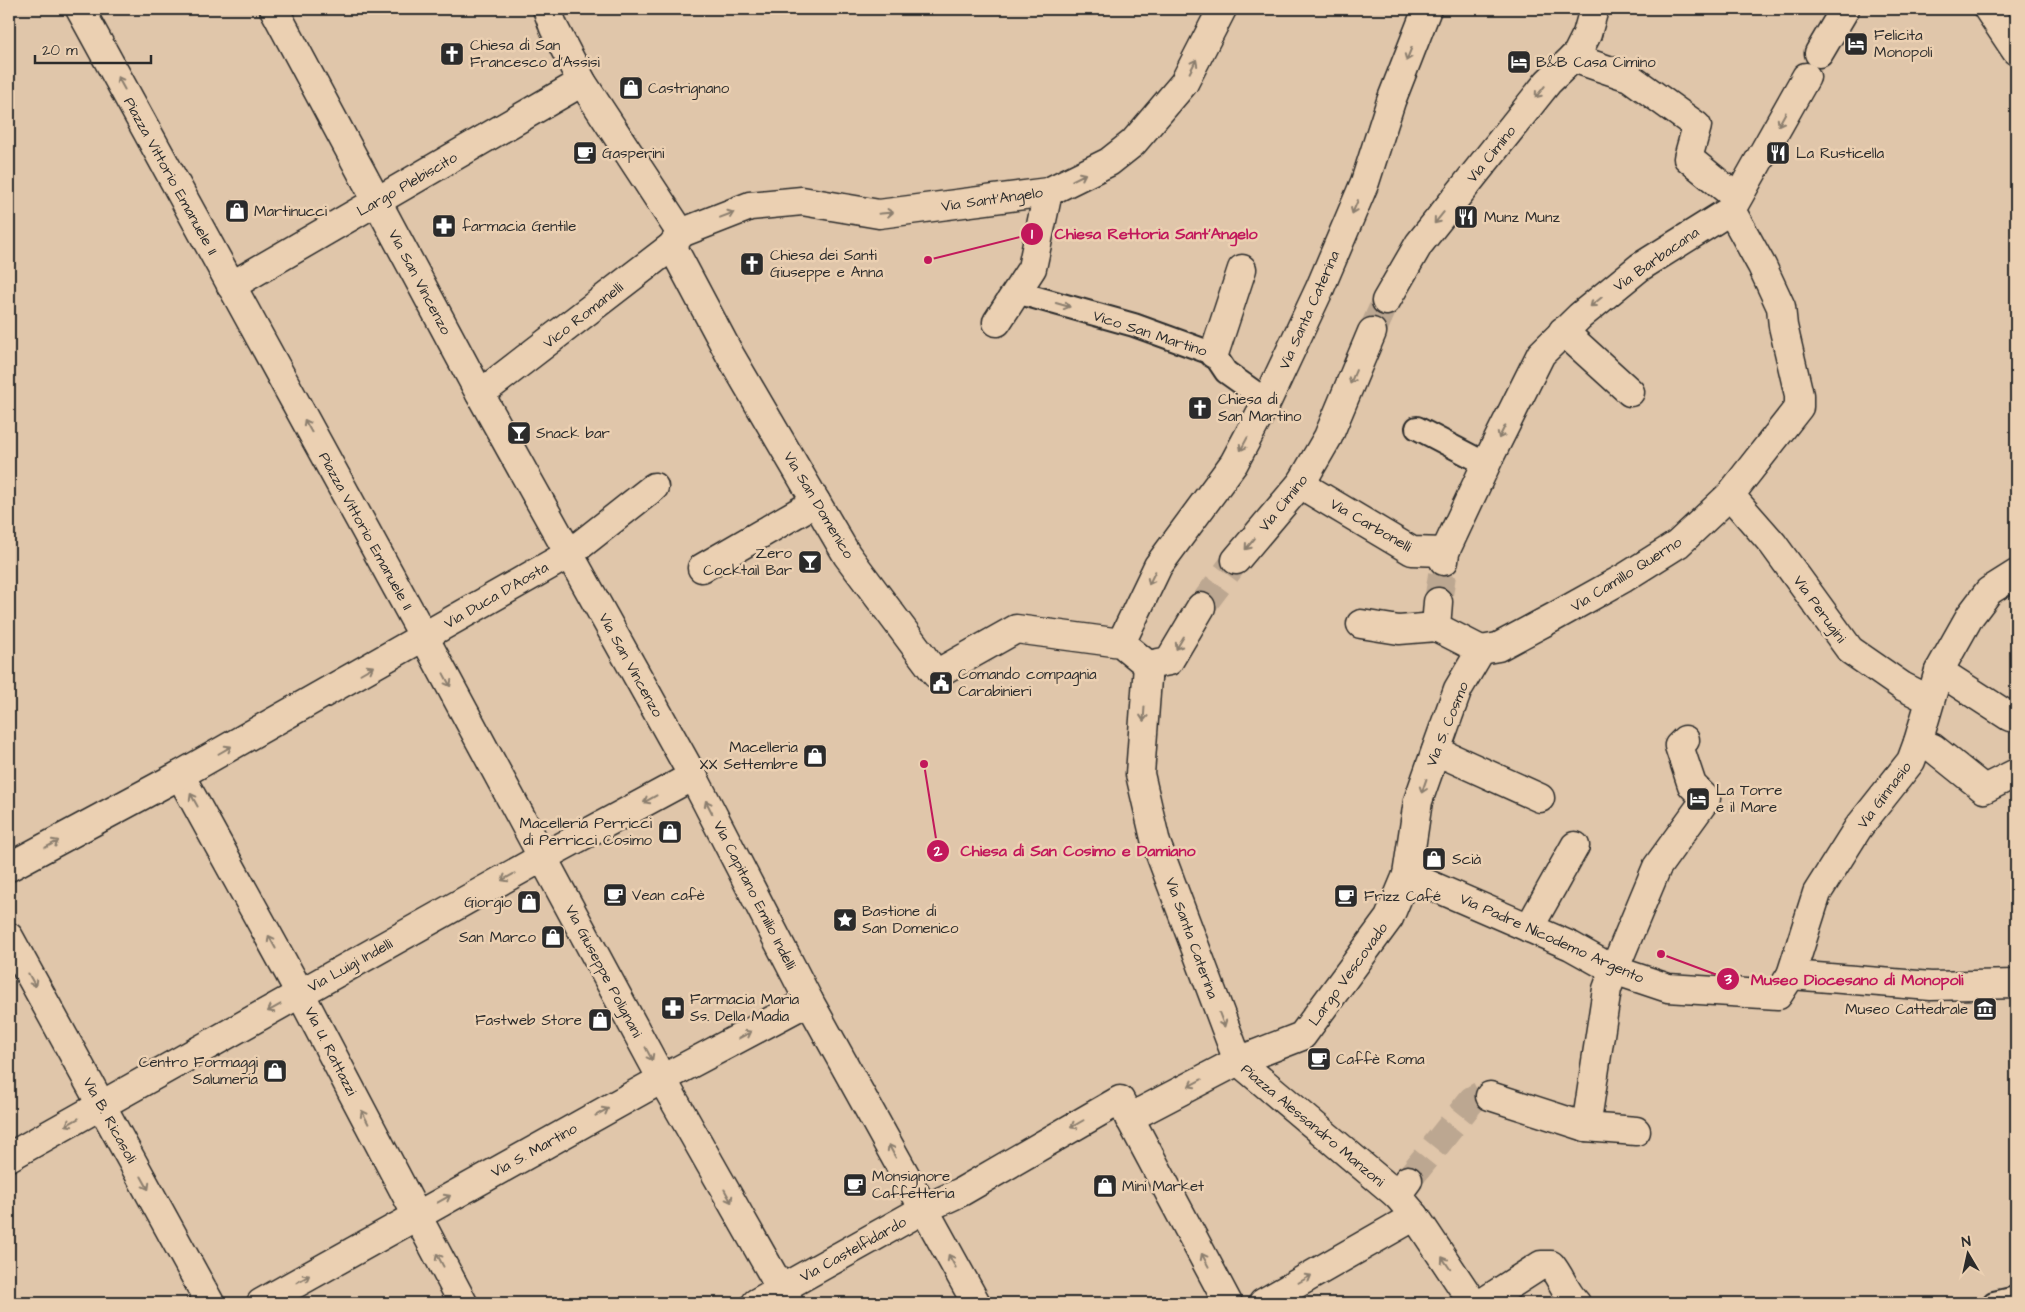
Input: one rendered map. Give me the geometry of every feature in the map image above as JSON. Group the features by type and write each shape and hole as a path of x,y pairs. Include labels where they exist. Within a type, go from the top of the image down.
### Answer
{"street":[{"name":"Piazza Vittorio Emanuele II","path":"80,9 424,637"},
{"name":"Via San Vincenzo","path":"274,9 480,394 693,776"},
{"name":"Via San Domenico","path":"547,9 554,28 582,82 677,239 730,355 848,555 936,674 1016,629 1121,643"},
{"name":"Via Sant'Angelo","path":"677,239 750,206 802,201 879,214 1048,192 1109,162 1133,143 1184,83 1222,9"},
{"name":"Via Santa Caterina","path":"1121,643 1158,566 1234,462 1267,401 1320,288 1365,182 1391,101 1427,9"},
{"name":"Via Cimino","path":"1386,301 1418,244 1548,82 1573,58 1588,34 1594,9"},
{"path":"1988,9 2016,51"},
{"path":"1819,53 1838,12"},
{"path":"1573,58 1629,77 1697,126 1688,158 1734,204"},
{"name":"Via Barbacana","path":"1444,557 1486,464 1542,354 1563,331 1640,267 1734,204 1806,77"},
{"name":"Largo Plebiscito","path":"231,286 582,82"},
{"path":"997,322 1032,268 1048,192"},
{"name":"Via Camillo Querno","path":"1481,650 1498,647 1632,573 1678,544 1730,495 1799,407 1799,395 1783,326 1782,307 1734,204"},
{"name":"Vico Romanelli","path":"480,394 677,239"},
{"path":"1214,354 1242,269"},
{"path":"1563,331 1630,392"},
{"name":"Via Cimino","path":"1236,560 1302,482 1328,437 1372,332"},
{"name":"Via Carbonelli","path":"1302,482 1313,492 1412,551 1444,557"},
{"path":"569,554 654,487"},
{"name":"Via Perugini","path":"1730,495 1773,544 1850,650 1902,686 1930,700"},
{"path":"702,568 816,502"},
{"name":"Via Duca D'Aosta","path":"424,637 569,554"},
{"name":"Via Ginnasio","path":"1791,975 1817,893 1858,828 1911,761 1939,671 1970,616 1989,591 2016,574"},
{"path":"1121,643 1148,665 1169,661 1201,608"},
{"path":"1361,624 1399,630 1437,614 1481,650"},
{"path":"9,867 180,775 424,637"},
{"name":"Via Giuseppe Polignani","path":"424,637 662,1078 785,1296"},
{"name":"Via S. Cosmo","path":"1408,875 1418,801 1458,689 1481,650"},
{"name":"Via Santa Caterina","path":"1148,665 1140,774 1156,843 1238,1061"},
{"path":"1939,671 2010,718 2016,713"},
{"path":"1586,1127 1607,989 1657,867 1706,799 1692,785 1679,746 1686,740"},
{"path":"1918,742 1933,748 1984,789 2016,773"},
{"path":"1436,751 1540,798"},
{"name":"Via U. Rattazzi","path":"180,775 300,993 463,1303"},
{"name":"Via Luigi Indelli","path":"9,1157 543,857 693,776"},
{"name":"Via Capitano Emilio Indelli","path":"693,776 809,1001 976,1303"},
{"path":"1529,928 1574,846"},
{"name":"Largo Vescovado","path":"1238,1061 1302,1036 1389,918 1408,875"},
{"name":"Via Padre Nicodemo Argento","path":"1408,875 1571,946 1614,970 1668,988 1778,995 1791,975"},
{"name":"Via B. Ricasoli","path":"9,937 210,1303"},
{"path":"1791,975 1931,986 2016,984"},
{"name":"Via S. Martino","path":"260,1303 662,1078 809,1001"},
{"name":"Piazza Alessandro Manzoni","path":"924,1210 1124,1109 1238,1061 1402,1188 1415,1216 1473,1303"},
{"path":"1490,1096 1586,1127 1636,1131"},
{"path":"1124,1109 1228,1303"},
{"name":"Via Castelfidardo","path":"756,1303 785,1296 924,1210"},
{"path":"1263,1303 1415,1216"},
{"path":"1482,1303 1541,1265 1551,1265 1557,1272 1569,1296 1576,1303"}],"lane":[{"name":"Vico San Martino","path":"1016,292 1134,326 1214,354 1226,372 1267,401"},
{"path":"1417,428 1486,464"},
{"path":"1994,1303 2016,1298"}],"tunnel":[{"path":"1372,332 1386,301"},
{"path":"1201,607 1236,560"},
{"path":"1438,602 1444,561"},
{"path":"1408,1180 1472,1100 1481,1095 1490,1096"}],"place":[{"name":"Felicita Monopoli","path":"1856,44"},
{"name":"Chiesa di San Francesco d'Assisi","path":"452,54"},
{"name":"B&B Casa Cimino","path":"1519,62"},
{"name":"Castrignano","path":"631,88"},
{"name":"Gasperini","path":"585,153"},
{"name":"La Rusticella","path":"1778,153"},
{"name":"Martinucci","path":"237,211"},
{"name":"Munz Munz","path":"1466,217"},
{"name":"farmacia Gentile","path":"444,226"},
{"name":"Chiesa Rettoria Sant'Angelo","path":"928,260"},
{"name":"Chiesa dei Santi Giuseppe e Anna","path":"752,264"},
{"name":"Chiesa di San Martino","path":"1200,408"},
{"name":"Snack bar","path":"519,433"},
{"name":"Zero Cocktail Bar","path":"810,562"},
{"name":"Comando compagnia Carabinieri","path":"941,683"},
{"name":"Macelleria XX Settembre","path":"815,756"},
{"name":"Chiesa di San Cosimo e Damiano","path":"924,764"},
{"name":"La Torre e il Mare","path":"1698,799"},
{"name":"Macelleria Perricci di Perricci Cosimo","path":"670,832"},
{"name":"Scià","path":"1434,859"},
{"name":"Vean cafè","path":"615,895"},
{"name":"Frizz Café","path":"1346,896"},
{"name":"Giorgio","path":"529,902"},
{"name":"Bastione di San Domenico","path":"845,920"},
{"name":"San Marco","path":"553,937"},
{"name":"Museo Diocesano di Monopoli","path":"1661,954"},
{"name":"Farmacia Maria Ss. Della Madia","path":"673,1008"},
{"name":"Museo Cattedrale","path":"1985,1009"},
{"name":"Fastweb Store","path":"600,1020"},
{"name":"Caffè Roma","path":"1319,1059"},
{"name":"Centro Formaggi Salumeria","path":"275,1071"},
{"name":"Monsignore Caffetteria","path":"855,1185"},
{"name":"Mini Market","path":"1105,1186"}]}
